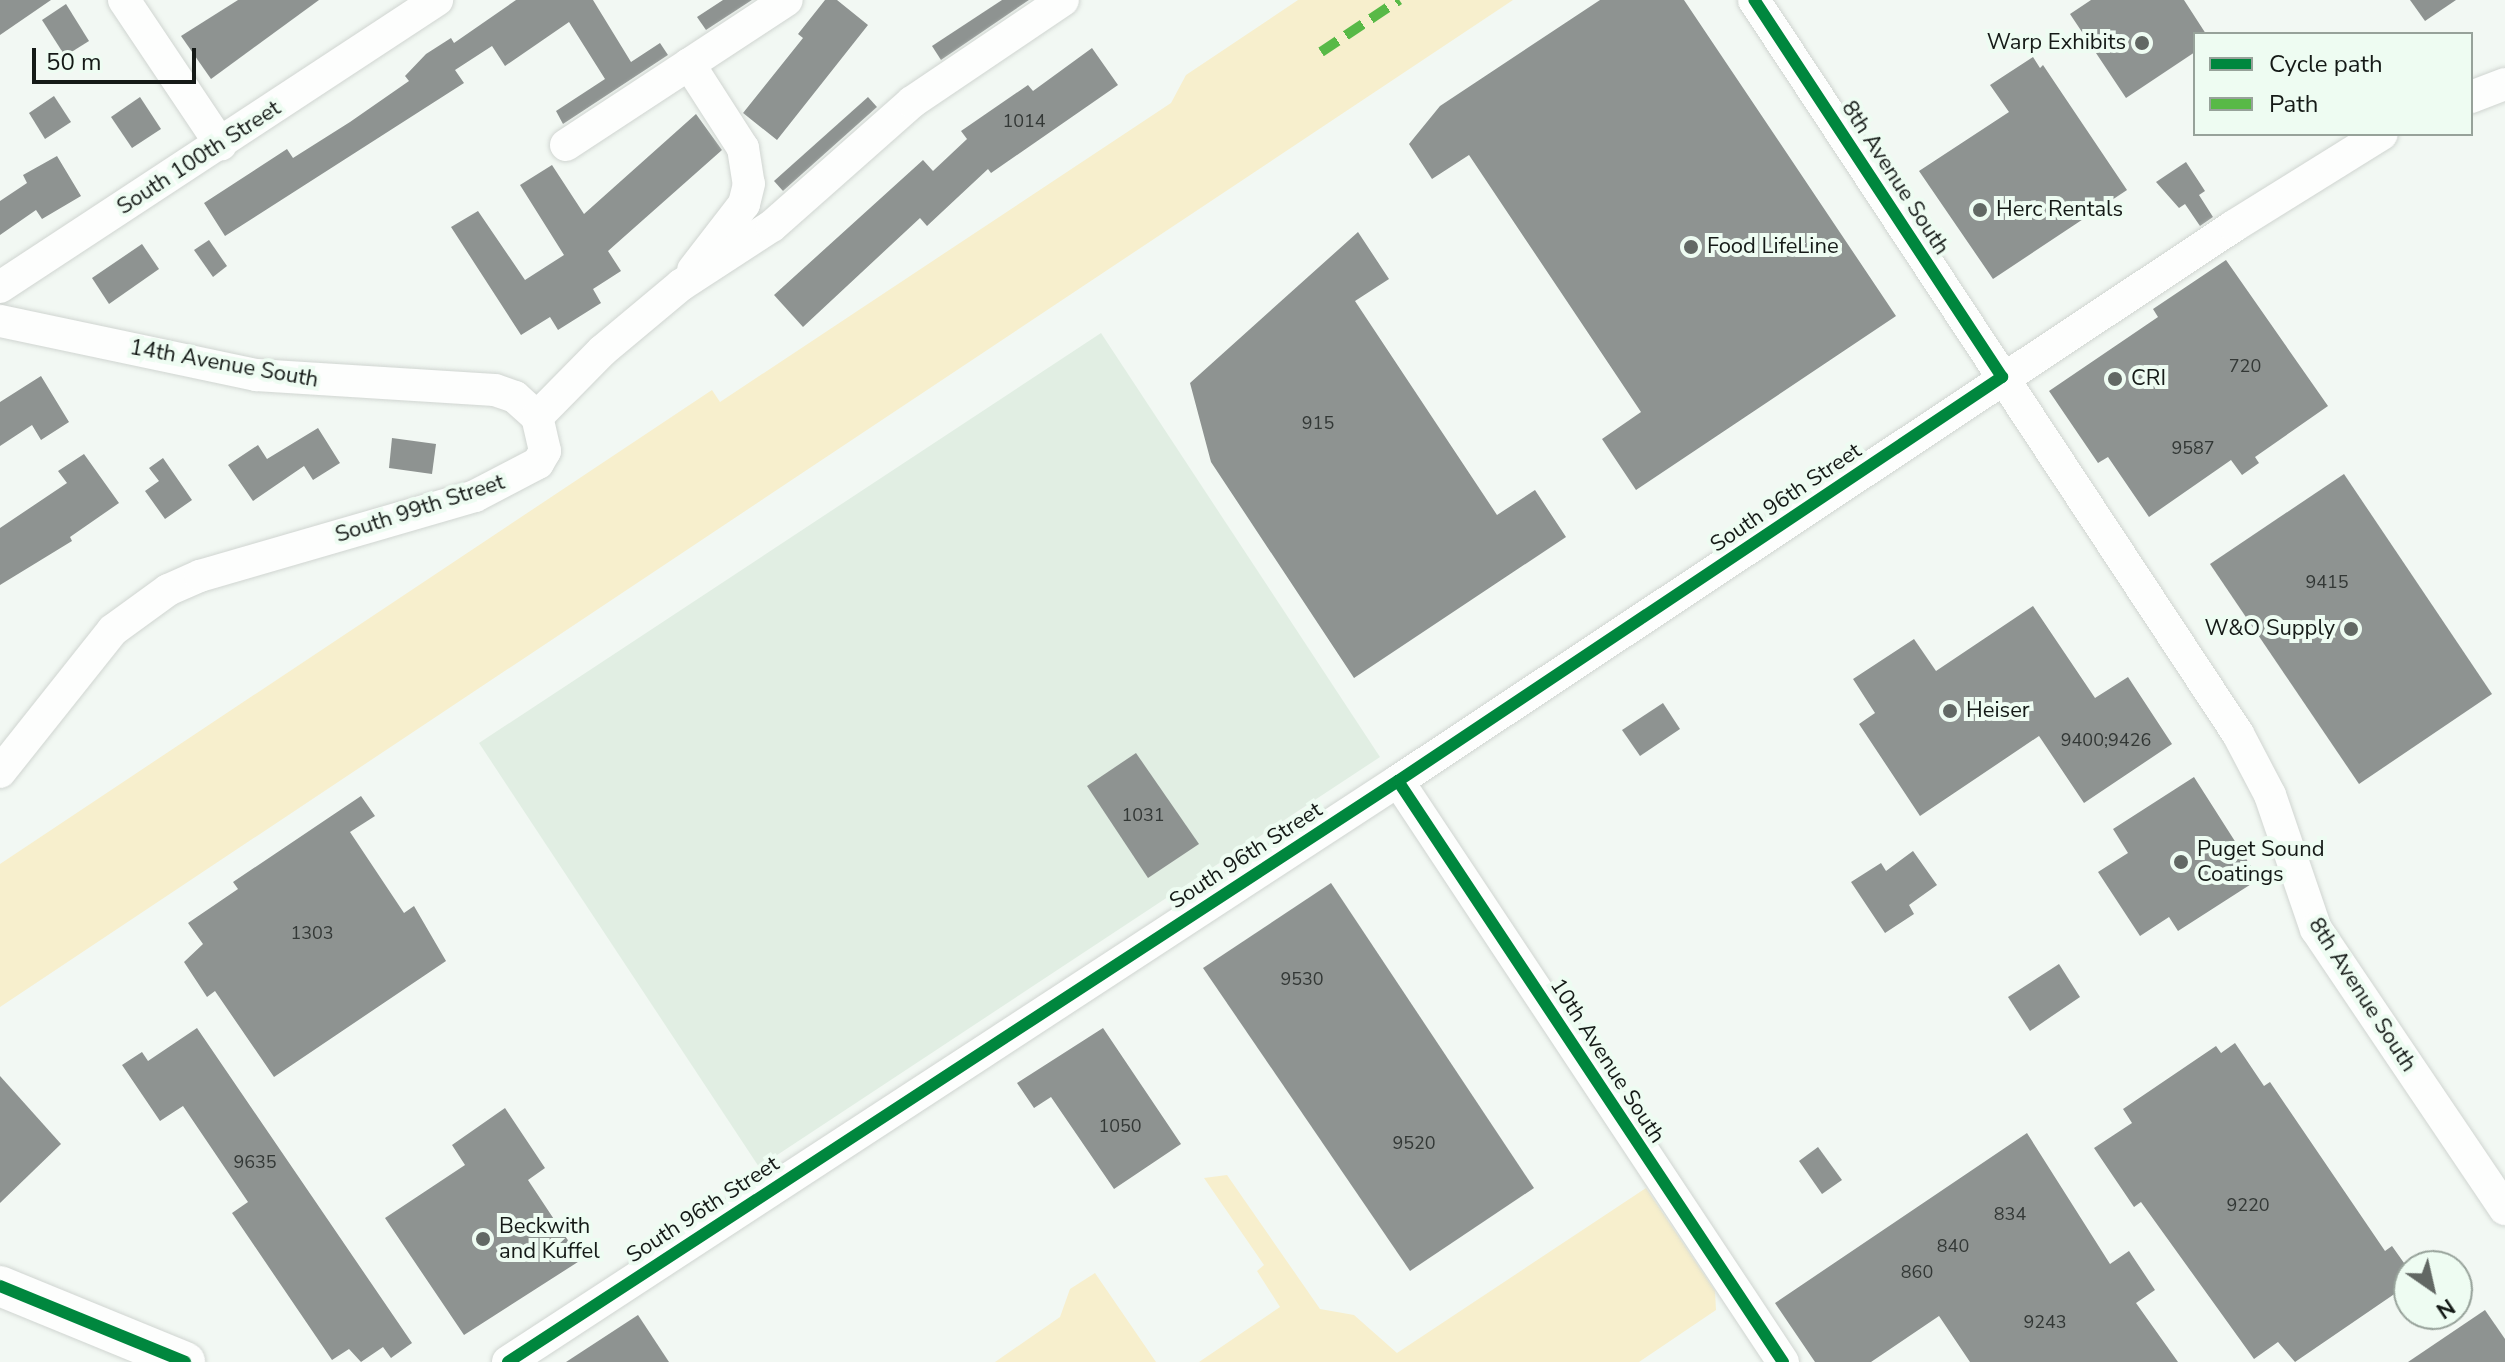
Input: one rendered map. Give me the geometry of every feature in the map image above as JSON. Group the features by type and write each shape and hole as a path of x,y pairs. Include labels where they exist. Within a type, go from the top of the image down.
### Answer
{"main road":[{"path":"0,1286 185,1362"}],"street":[{"path":"124,0 221,145"},
{"name":"South 100th Street","path":"0,287 221,145 437,0"},
{"path":"566,145 787,0"},
{"path":"537,417 602,351 681,285 772,226 912,102 1063,0"},
{"name":"8th Avenue South","path":"1754,0 2238,734 2270,795 2316,929 2505,1209"},
{"path":"681,285 744,204 749,184 743,148 689,64"},
{"path":"2473,96 2505,84"},
{"name":"South 96th Street","path":"508,1362 1398,781 2002,377 2379,136"},
{"name":"14th Avenue South","path":"0,321 256,375 495,390 515,397 537,417"},
{"name":"South 99th Street","path":"0,772 113,630 139,608 200,576 512,481 538,463 545,451 537,417"},
{"name":"10th Avenue South","path":"1398,781 1783,1362"}],"shaded area":[{"path":"1298,0 1513,0 0,1007 0,864 712,390 720,402 1171,103 1186,75"},
{"path":"1101,333 1380,757 759,1167 479,743"},
{"path":"1227,1175 1320,1309 1354,1315 1397,1353 1646,1188 1715,1291 1716,1310 1639,1362 1199,1362 1280,1307 1257,1271 1264,1265 1204,1178"},
{"path":"1095,1273 1156,1362 995,1362 1060,1317 1070,1289"}],"building":[{"path":"0,0 51,0 0,35"},
{"path":"238,0 319,0 211,79 181,36"},
{"path":"516,0 593,0 631,62 660,43 668,55 563,124 556,111 605,79 569,22 505,66 492,46 455,70 464,83 225,236 204,203 287,149 293,158 350,122 409,81 405,76 426,54 451,38 454,43"},
{"path":"723,0 752,0 706,30 697,17"},
{"path":"825,0 837,0 868,25 777,140 743,113 803,38 798,34"},
{"path":"1002,0 1029,0 941,60 932,46"},
{"name":"Food LifeLine","path":"1600,0 1684,0 1896,316 1636,490 1602,439 1641,412 1469,155 1432,179 1409,144 1440,106"},
{"name":"Warp Exhibits","path":"2091,0 2184,0 2205,32 2193,32 2193,53 2126,98 2070,14"},
{"path":"2410,0 2456,0 2425,21"},
{"path":"66,4 89,41 65,56 42,20"},
{"path":"1092,48 1118,85 991,173 988,169 927,226 920,218 803,327 774,295 923,160 933,171 967,139 961,131 1028,85 1033,91"},
{"path":"2033,57 2040,68 2043,65 2127,190 1993,279 1919,171 2009,112 1990,85"},
{"path":"54,96 71,122 45,139 29,113"},
{"path":"140,97 161,129 132,148 111,117"},
{"path":"868,97 877,107 783,191 774,181"},
{"path":"696,114 722,150 608,251 621,271 593,289 601,303 558,330 550,317 521,335 451,227 478,211 525,280 564,255 520,185 552,165 584,214"},
{"path":"57,156 81,196 42,219 36,210 0,235 0,201 27,183 23,175"},
{"path":"2186,162 2205,191 2199,195 2213,217 2200,226 2185,204 2179,208 2156,182"},
{"path":"1358,232 1389,279 1355,301 1497,515 1535,490 1566,537 1354,678 1211,462 1190,383"},
{"path":"209,240 227,266 213,277 194,250"},
{"path":"142,244 159,269 109,304 92,278"},
{"path":"2226,260 2328,406 2255,457 2259,463 2242,475 2231,460 2149,517 2108,457 2098,463 2049,391 2158,317 2153,309"},
{"path":"41,376 69,422 41,440 32,425 0,446 0,402"},
{"path":"318,428 340,463 313,480 304,466 253,501 228,465 258,445 267,459"},
{"path":"392,438 436,444 432,474 389,468"},
{"path":"84,454 119,503 70,537 72,541 0,585 0,528 67,483 58,471"},
{"path":"163,458 192,500 165,519 145,491 159,481 149,468"},
{"name":"W&O Supply","path":"2344,474 2492,694 2359,784 2210,564"},
{"path":"2033,606 2095,698 2128,677 2172,744 2084,803 2039,736 1920,816 1859,724 1875,713 1853,679 1914,639 1936,671"},
{"path":"1663,703 1680,729 1640,756 1622,730"},
{"path":"1136,753 1199,844 1148,878 1087,786"},
{"name":"Puget Sound Coatings","path":"2194,777 2259,879 2178,931 2169,917 2140,936 2098,872 2128,853 2113,829"},
{"path":"361,796 375,816 350,832 404,913 414,906 446,961 274,1077 215,991 207,997 184,962 203,944 188,923 238,889 233,882"},
{"path":"1913,851 1937,885 1909,905 1914,914 1885,933 1851,882 1881,863 1886,871"},
{"path":"1331,883 1534,1188 1410,1271 1203,968"},
{"path":"2059,964 2080,997 2030,1031 2008,997"},
{"path":"197,1028 412,1343 391,1358 383,1347 361,1362 349,1349 332,1360 232,1213 248,1202 183,1106 160,1121 122,1065 142,1052 148,1061"},
{"path":"1103,1028 1181,1144 1114,1189 1051,1097 1034,1108 1017,1083"},
{"path":"2235,1043 2264,1086 2270,1082 2385,1251 2392,1246 2395,1250 2393,1295 2295,1362 2278,1342 2254,1359 2141,1202 2134,1207 2094,1148 2132,1123 2123,1109 2216,1046 2221,1053"},
{"path":"0,1076 61,1144 0,1203"},
{"name":"Beckwith and Kuffel","path":"505,1108 545,1168 528,1180 581,1260 464,1335 385,1218 465,1165 452,1145"},
{"path":"2027,1133 2110,1264 2129,1251 2155,1290 2136,1303 2178,1362 1970,1362 1939,1316 1871,1362 1815,1362 1775,1303"},
{"path":"1818,1147 1842,1180 1822,1194 1799,1161"},
{"path":"2485,1310 2505,1339 2505,1362 2408,1362 2455,1330 2473,1330 2473,1318"},
{"path":"638,1315 669,1362 566,1362"}],"marked path":[{"path":"1321,52 1399,0"}],"cycle path":[{"path":"508,1362 1398,781 2002,377 1754,0"},
{"path":"1398,781 1783,1362"},
{"path":"0,1286 185,1362"}],"place":[{"name":"Warp Exhibits","path":"2142,43"},
{"name":"Herc Rentals","path":"1980,210"},
{"name":"Food LifeLine","path":"1691,247"},
{"name":"CRI","path":"2115,379"},
{"name":"W&O Supply","path":"2351,629"},
{"name":"Heiser","path":"1950,711"},
{"name":"Puget Sound Coatings","path":"2181,862"},
{"name":"Beckwith and Kuffel","path":"483,1239"}]}
